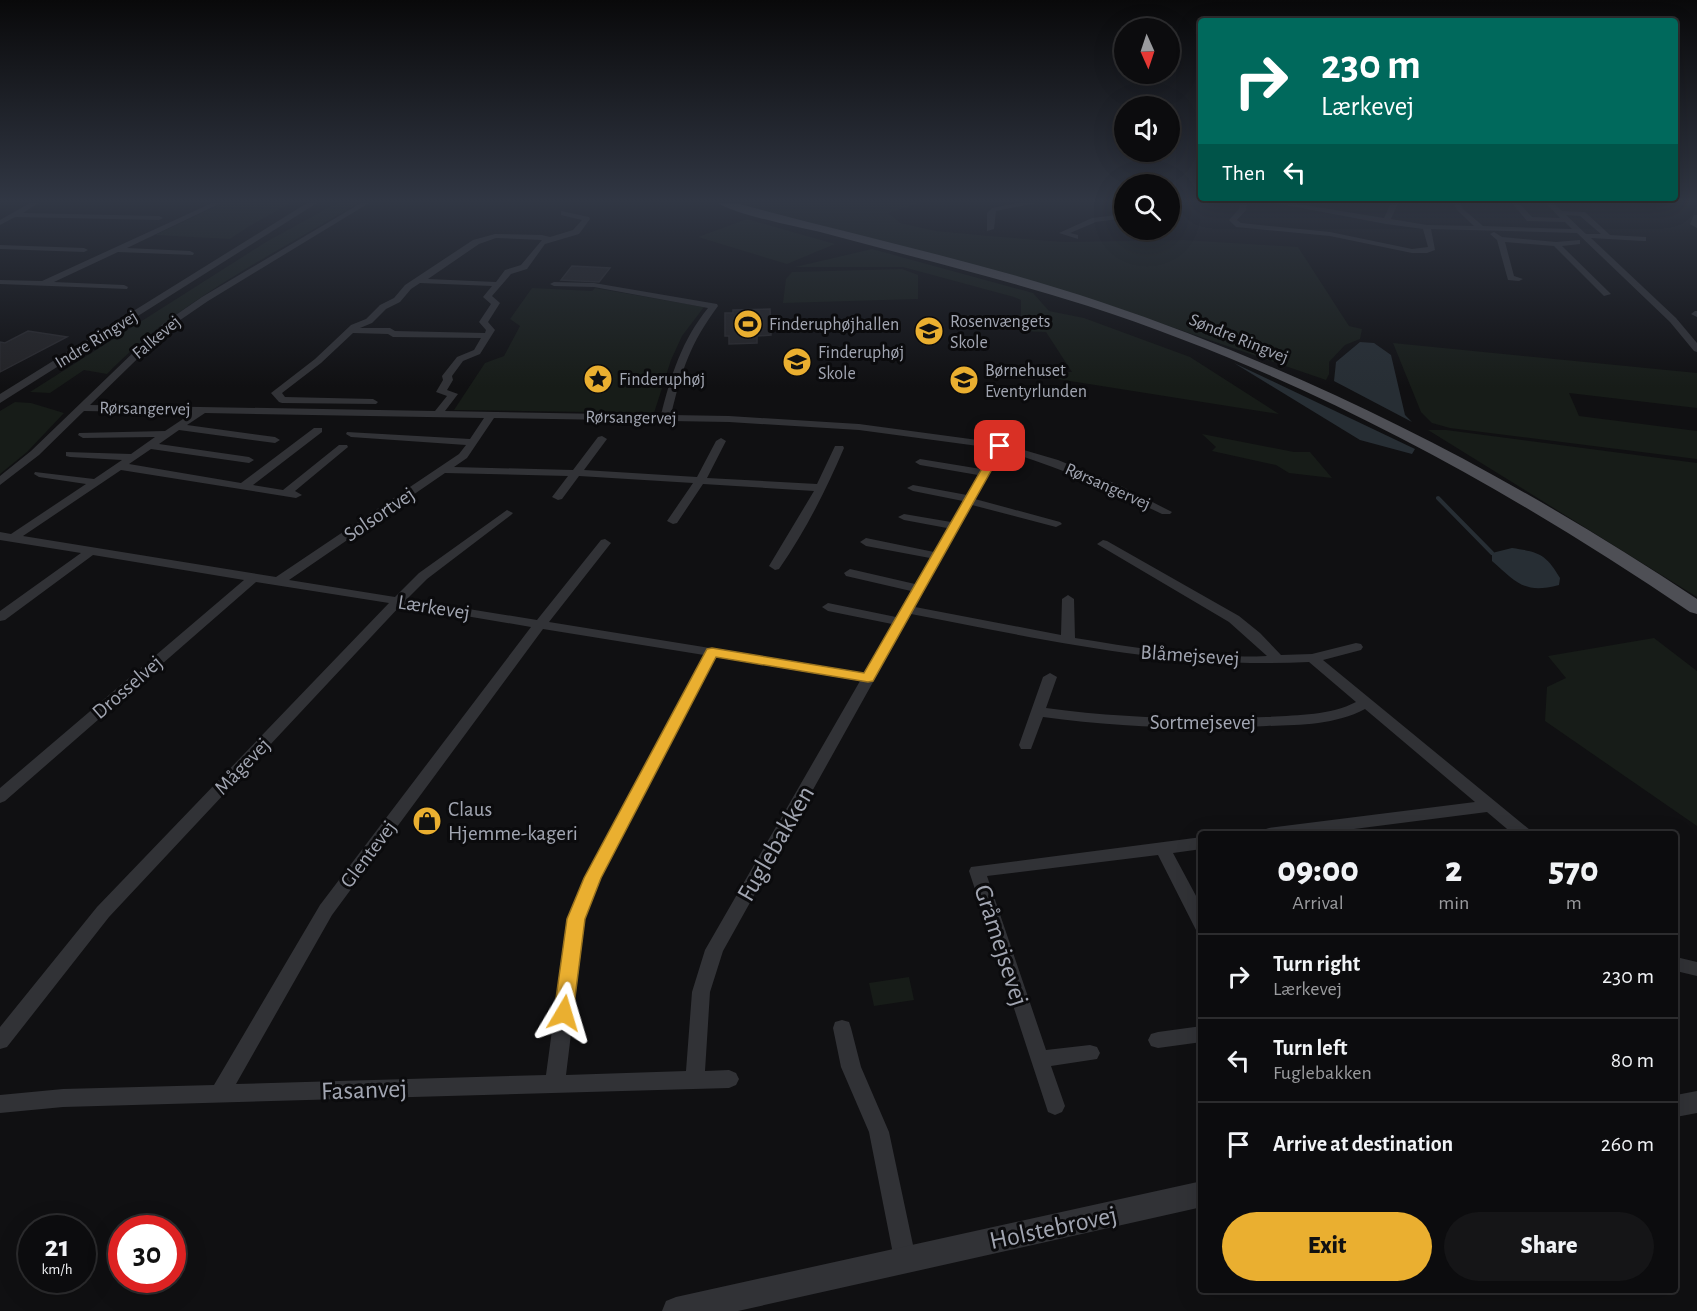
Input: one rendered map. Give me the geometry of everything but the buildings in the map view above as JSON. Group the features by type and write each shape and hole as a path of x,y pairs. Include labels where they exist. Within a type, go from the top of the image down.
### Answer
{"main road":[{"name":"Søndre Ringvej","path":"954,264 1094,304 1267,369 1365,414 1465,465 1575,529 1697,608"}],"street":[{"path":"43,284 86,264"},
{"name":"Indre Ringvej","path":"0,399 215,264"},
{"name":"Falkevej","path":"0,482 35,453 149,341 185,312 264,264"},
{"path":"282,400 276,393 318,361 350,330 369,321 382,307 397,300 417,281 442,264"},
{"path":"439,413 453,394 441,392 448,380 447,376 460,359 477,352 489,336 491,330 483,322 496,303 487,297 495,284 508,272 526,264"},
{"path":"1507,264 1511,278 1519,279"},
{"path":"1577,264 1607,294"},
{"path":"1611,264 1673,320 1697,349"},
{"path":"417,281 495,284"},
{"path":"0,282 124,287"},
{"path":"554,284 594,285 714,306 696,326 688,340 679,363 665,418"},
{"path":"350,330 390,331 393,334 489,336"},
{"path":"268,411 282,400 374,402"},
{"name":"Rørsangervej","path":"82,408 729,419 859,427 1000,446 1054,462 1117,488 1166,512"},
{"path":"6,537 95,482 204,409"},
{"name":"Solsortvej","path":"279,582 463,456 491,415"},
{"path":"178,427 275,441"},
{"path":"244,486 318,430"},
{"path":"83,435 167,434"},
{"path":"351,434 474,442"},
{"path":"558,496 602,439"},
{"path":"673,520 701,479 721,441"},
{"path":"150,446 249,460"},
{"name":"Fuglebakken","path":"695,1079 701,992 714,950 1000,446"},
{"path":"119,466 291,494 343,447"},
{"path":"775,566 793,540 822,488 840,448"},
{"path":"70,453 133,457"},
{"path":"920,462 985,473"},
{"path":"445,470 576,473 822,488"},
{"path":"39,474 95,482"},
{"path":"913,488 969,500 1056,524"},
{"name":"Mågevej","path":"0,1041 103,912 398,601 423,576 507,513"},
{"path":"904,517 955,526"},
{"name":"Lærkevej","path":"6,537 868,678"},
{"path":"866,542 938,556"},
{"name":"Glentevej","path":"219,1095 326,910 540,624 605,543"},
{"path":"1103,544 1234,619 1256,636 1279,661"},
{"path":"0,618 92,551"},
{"path":"850,573 920,589"},
{"name":"Drosselvej","path":"0,797 254,577"},
{"path":"1068,599 1068,640"},
{"path":"828,607 904,616"},
{"name":"Blåmejsevej","path":"904,616 1192,656 1279,661 1312,657"},
{"path":"1312,657 1356,647"},
{"path":"555,1083 576,919 592,878 712,652"},
{"path":"1312,657 1520,831"},
{"path":"1026,745 1050,676"},
{"name":"Sortmejsevej","path":"1038,712 1100,720 1173,724 1234,724 1348,714 1366,704"},
{"path":"1325,831 1344,830 1490,806"},
{"name":"Gråmejsevej","path":"1055,1106 977,871 1198,844"},
{"path":"1163,848 1198,917"},
{"path":"1678,965 1692,970 1697,969"},
{"path":"842,1028 851,1067 879,1132 905,1259"},
{"path":"1158,1040 1198,1035"},
{"path":"1040,1059 1090,1053"},
{"name":"Fasanvej","path":"0,1104 63,1098 729,1079"},
{"path":"1678,1106 1697,1102"},
{"name":"Holstebrovej","path":"676,1311 1198,1195"}],"shaded area":[{"path":"231,264 255,264 164,324 107,374 84,370 50,393 30,392"},
{"path":"807,264 928,264 1033,293 1049,311 1084,318 1190,357 1279,414 1051,378 1054,372 1072,372 1046,332 1021,331 1021,300 1014,297 903,267 795,267"},
{"path":"970,264 1309,264 1349,326 1362,329 1360,339 1345,345 1329,362 1329,374 1326,380 1111,306"},
{"path":"902,269 918,275 918,299 783,303 786,279 792,272"},
{"path":"532,288 592,291 595,288 704,307 682,336 671,360 654,413 454,410 485,363 504,356 520,326 510,319"},
{"path":"1360,342 1374,343 1391,355 1405,415 1412,422 1334,381 1336,362"},
{"path":"1393,343 1697,373 1697,408 1569,393 1579,416 1697,431 1697,459 1450,428 1432,423 1421,412"},
{"path":"1234,363 1415,449 1412,454 1360,440"},
{"path":"15,402 31,403 64,413 27,452 0,474 0,411"},
{"path":"1428,430 1446,430 1697,463 1697,597"},
{"path":"1202,434 1294,452 1310,452 1332,478 1289,473 1276,465 1212,451 1216,447"},
{"path":"1512,548 1529,551 1546,559 1560,578 1559,585 1537,588 1515,581 1492,561 1492,553"},
{"path":"1654,638 1697,671 1697,826 1545,721 1547,687 1566,678 1548,656"},
{"path":"909,977 914,1000 874,1006 869,983"}],"waterway":[{"path":"1438,498 1492,553"}],"place":[{"name":"Finderuphøjhallen","path":"748,324"},
{"name":"Rosenvængets Skole","path":"929,331"},
{"name":"Finderuphøj Skole","path":"797,362"},
{"name":"Finderuphøj","path":"598,379"},
{"name":"Børnehuset Eventyrlunden","path":"964,380"},
{"name":"Claus Hjemme-kageri","path":"427,821"}],"route":[{"path":"564,1013 576,919 592,878 712,652 868,678 1000,446"}]}
